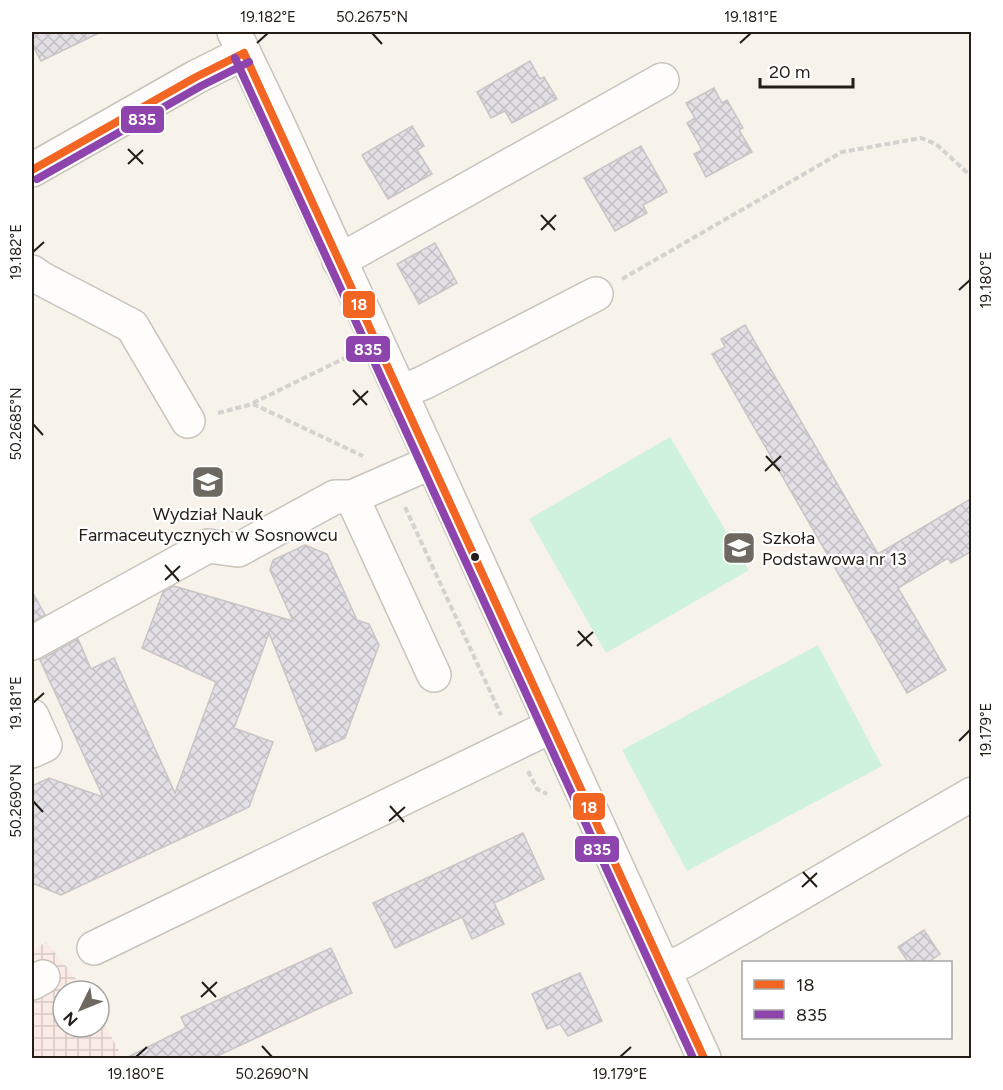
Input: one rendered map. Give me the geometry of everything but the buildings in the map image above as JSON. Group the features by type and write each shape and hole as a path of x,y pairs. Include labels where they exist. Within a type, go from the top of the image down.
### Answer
{"street":[{"path":"32,170 196,76 239,42 665,969 704,1059"},
{"path":"339,261 662,80"},
{"path":"32,272 132,326 188,421"},
{"path":"400,392 423,383 596,294"},
{"path":"32,643 208,546 237,550 335,497 352,497 432,462"},
{"path":"352,497 434,675"},
{"path":"32,716 45,745 32,752"},
{"path":"94,948 552,726"},
{"path":"665,969 684,961 972,794"}],"path":[{"path":"596,294 842,152 921,138 936,144 972,177"},
{"path":"188,421 253,404 349,356"},
{"path":"253,404 388,468 514,743 537,789 552,796"}],"shaded area":[{"path":"46,942 76,979 51,979 51,1039 111,1039 111,1036 123,1058 32,1058 32,950"}],"green space":[{"path":"670,437 749,570 606,653 529,519"},
{"path":"818,645 882,766 687,871 622,750"}],"transit line":[{"name":"18","path":"244,53 704,1058"},
{"name":"18","path":"32,170 196,77 244,53"},
{"name":"835","path":"235,58 693,1058"},
{"name":"835","path":"37,179 201,86 249,62"}],"place":[{"name":"Wydział Nauk Farmaceutycznych w Sosnowcu","path":"208,482"},
{"name":"Szkoła Podstawowa nr 13","path":"739,548"}]}
